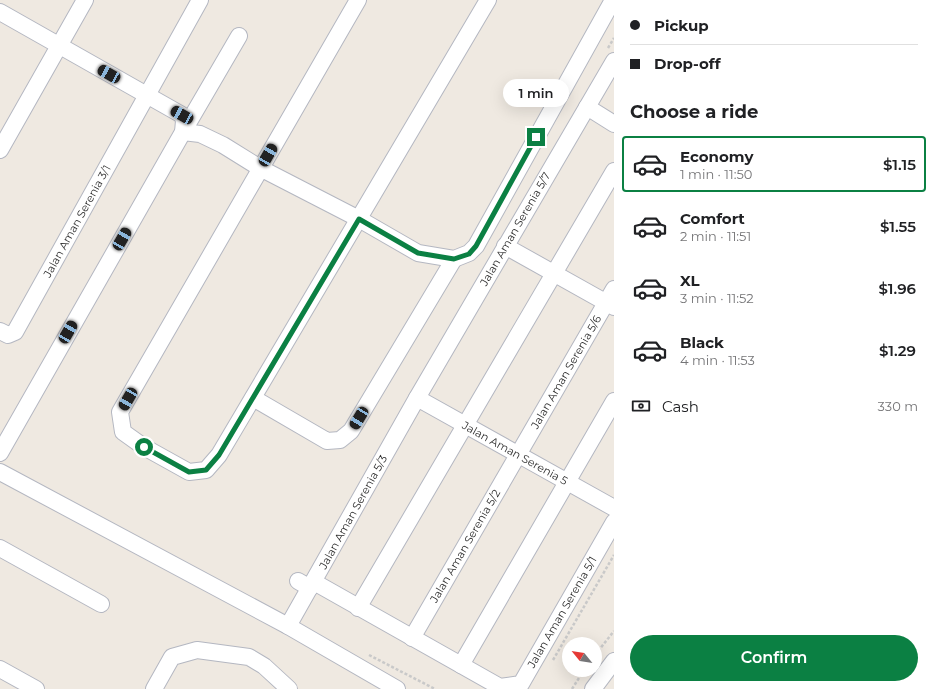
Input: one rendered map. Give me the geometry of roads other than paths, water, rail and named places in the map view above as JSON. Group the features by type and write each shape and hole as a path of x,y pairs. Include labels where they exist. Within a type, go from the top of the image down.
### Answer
{"street":[{"path":"0,150 85,0"},
{"name":"Jalan Aman Serenia 3/1","path":"0,331 8,335 15,332 200,0"},
{"path":"358,0 120,412 124,432 144,447 189,472 206,470 219,455 488,0"},
{"path":"183,132 200,134 223,145 260,168 359,219 418,253 454,259 469,254 476,246 613,0"},
{"path":"0,12 182,115 184,121 183,132"},
{"path":"0,453 239,36"},
{"name":"Jalan Aman Serenia 5/7","path":"416,398 614,61"},
{"path":"587,107 614,124"},
{"path":"358,608 614,171"},
{"path":"505,246 610,305"},
{"path":"253,398 327,440 340,440 351,432 454,259"},
{"name":"Jalan Aman Serenia 5/6","path":"518,455 610,305 614,289"},
{"name":"Jalan Aman Serenia 5","path":"416,398 614,508"},
{"name":"Jalan Aman Serenia 5/3","path":"288,626 307,583 416,398"},
{"path":"307,583 358,608 461,665 568,483 614,400"},
{"name":"Jalan Aman Serenia 5/2","path":"412,638 518,455"},
{"path":"0,472 288,626 397,689"},
{"name":"Jalan Aman Serenia 5/1","path":"461,665 500,687 521,684 614,522"},
{"path":"0,548 102,604"},
{"path":"154,689 172,657 197,650 249,657 264,666 289,689"},
{"path":"593,689 614,661"},
{"path":"0,669 30,688"}]}
